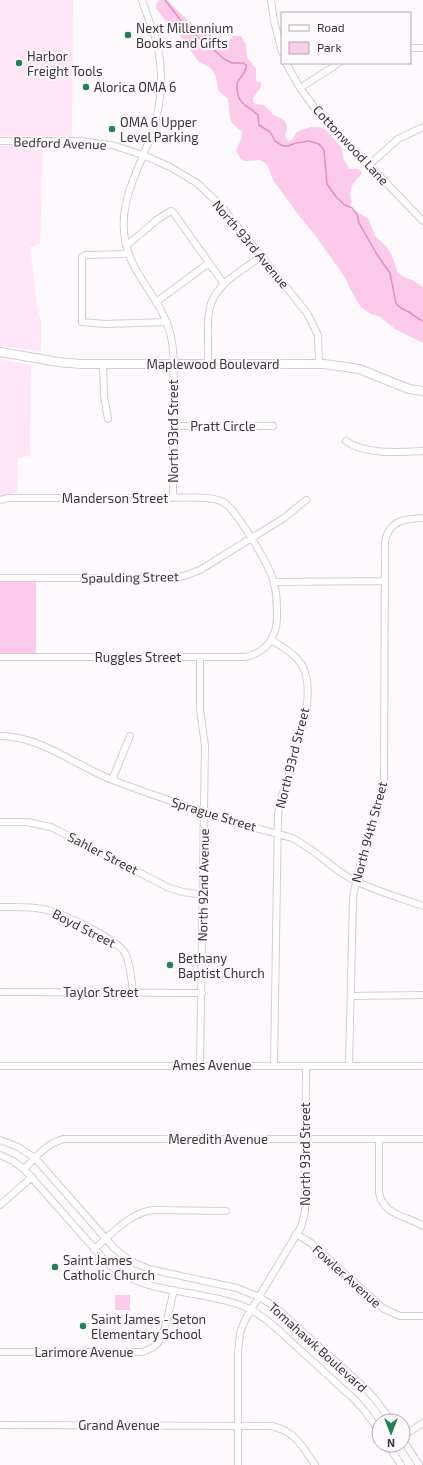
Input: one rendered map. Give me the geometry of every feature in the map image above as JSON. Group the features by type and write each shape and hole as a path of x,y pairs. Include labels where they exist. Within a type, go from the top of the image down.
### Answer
{"street":[{"name":"North 93rd Street","path":"142,0 157,45 161,78 160,93 156,119 125,204 123,220 128,254 156,302 166,322 172,339 174,364 173,498"},
{"path":"271,0 274,21 281,48"},
{"path":"411,48 423,48"},
{"name":"Cottonwood Lane","path":"287,64 300,88 317,110 422,218"},
{"path":"300,88 337,64"},
{"path":"369,165 398,139 423,127"},
{"name":"Bedford Avenue","path":"0,140 100,142 115,145 143,155"},
{"name":"North 93rd Avenue","path":"143,155 179,171 205,190 221,206 300,303 312,320 319,339 319,364"},
{"path":"126,246 158,219 171,211 224,284"},
{"path":"128,254 86,255 82,257 82,322 105,324 166,322"},
{"path":"208,364 210,307 215,294 224,284 262,256"},
{"path":"156,302 209,263"},
{"name":"Maplewood Boulevard","path":"0,352 58,362 103,364 319,364 359,369 412,390 423,391"},
{"path":"103,364 104,396 108,419"},
{"name":"Pratt Circle","path":"174,426 273,426"},
{"path":"346,441 353,446 367,450 396,452 423,451"},
{"name":"Manderson Street","path":"0,500 8,498 173,498 217,500 228,505 250,539"},
{"name":"Spaulding Street","path":"0,578 178,577 200,570 284,518 306,500"},
{"name":"North 94th Street","path":"349,1065 352,921 356,881 376,817 384,779 385,542 390,528 397,522 402,520 423,518"},
{"path":"250,539 268,566 274,582 277,620 271,640"},
{"path":"274,582 385,581"},
{"name":"North 93rd Street","path":"271,640 290,652 300,662 305,672 307,687 306,714 280,801 277,834 274,1066"},
{"name":"Ruggles Street","path":"0,657 250,656 262,650 271,640"},
{"name":"North 92nd Avenue","path":"200,657 200,709 205,746 200,1065"},
{"name":"Sprague Street","path":"0,736 18,737 41,745 112,780 204,812 292,838 303,844 337,870 356,881 423,906"},
{"path":"112,780 130,736"},
{"name":"Sahler Street","path":"0,822 27,822 45,825 58,830 169,888 203,895"},
{"name":"Boyd Street","path":"0,907 51,910 112,940 122,949 128,960 133,992"},
{"name":"Taylor Street","path":"0,992 202,993"},
{"path":"351,996 423,995"},
{"name":"Ames Avenue","path":"0,1066 423,1066"},
{"name":"North 93rd Street","path":"238,1465 238,1342 243,1324 301,1227 305,1212 306,1066"},
{"name":"Meredith Avenue","path":"24,1170 51,1144 64,1139 423,1139"},
{"path":"379,1139 379,1192 383,1204 390,1211 423,1226"},
{"name":"Tomahawk Boulevard","path":"0,1140 18,1147 35,1158 106,1239 125,1258 142,1267 237,1288 259,1297 283,1313 366,1389 385,1413"},
{"name":"Tomahawk Boulevard","path":"0,1155 13,1161 32,1177 108,1264 128,1278 145,1284 229,1301 251,1310 271,1323 354,1400 371,1420"},
{"path":"0,1205 32,1177"},
{"path":"94,1249 130,1218 145,1211 226,1211"},
{"name":"Fowler Avenue","path":"296,1234 311,1244 384,1309 400,1316 423,1316"},
{"name":"Larimore Avenue","path":"0,1352 142,1352 156,1345 162,1336 174,1290"},
{"path":"411,1431 423,1423"},
{"name":"Grand Avenue","path":"0,1425 238,1426"},
{"path":"238,1426 265,1425 284,1430 293,1435 315,1465"},
{"path":"411,1452 419,1465"},
{"path":"394,1453 401,1465"}],"shaded area":[{"path":"0,0 73,0 72,136 0,136"},
{"path":"0,146 43,146 40,244 30,247 37,306 41,321 41,351 0,346"},
{"path":"0,359 31,365 30,456 18,458 17,492 0,496"}],"green space":[{"path":"159,0 169,2 187,20 222,42 230,40 233,36 241,36 246,45 247,57 256,69 256,81 261,83 261,87 253,98 253,102 264,105 274,115 284,120 287,130 285,135 288,141 292,140 297,132 311,127 325,129 342,148 343,158 349,169 358,169 361,171 362,174 352,186 350,194 352,202 350,209 368,218 375,236 387,247 392,256 398,273 419,284 423,288 423,343 395,329 379,316 371,314 361,307 344,276 273,180 268,166 260,160 245,161 241,159 236,151 242,137 242,132 232,123 228,99 218,90 216,77 213,71 198,61 177,31 167,23 156,8"},
{"path":"0,581 36,581 36,654 0,654"},
{"path":"115,1295 130,1295 130,1310 115,1310"}],"waterway":[{"path":"165,0 183,23 189,27 202,42 224,59 232,63 243,63 246,65 246,68 237,83 238,96 242,103 258,115 259,125 270,132 275,141 283,146 309,141 319,144 324,150 327,184 337,198 345,205 352,208 357,214 359,223 376,253 390,273 396,303 401,308 423,321"}],"place":[{"name":"Next Millennium Books and Gifts","path":"128,35"},
{"name":"Harbor Freight Tools","path":"19,63"},
{"name":"Alorica OMA 6","path":"86,87"},
{"name":"OMA 6 Upper Level Parking","path":"112,129"},
{"name":"Bethany Baptist Church","path":"170,965"},
{"name":"Saint James Catholic Church","path":"55,1267"},
{"name":"Saint James - Seton Elementary School","path":"83,1326"}]}
